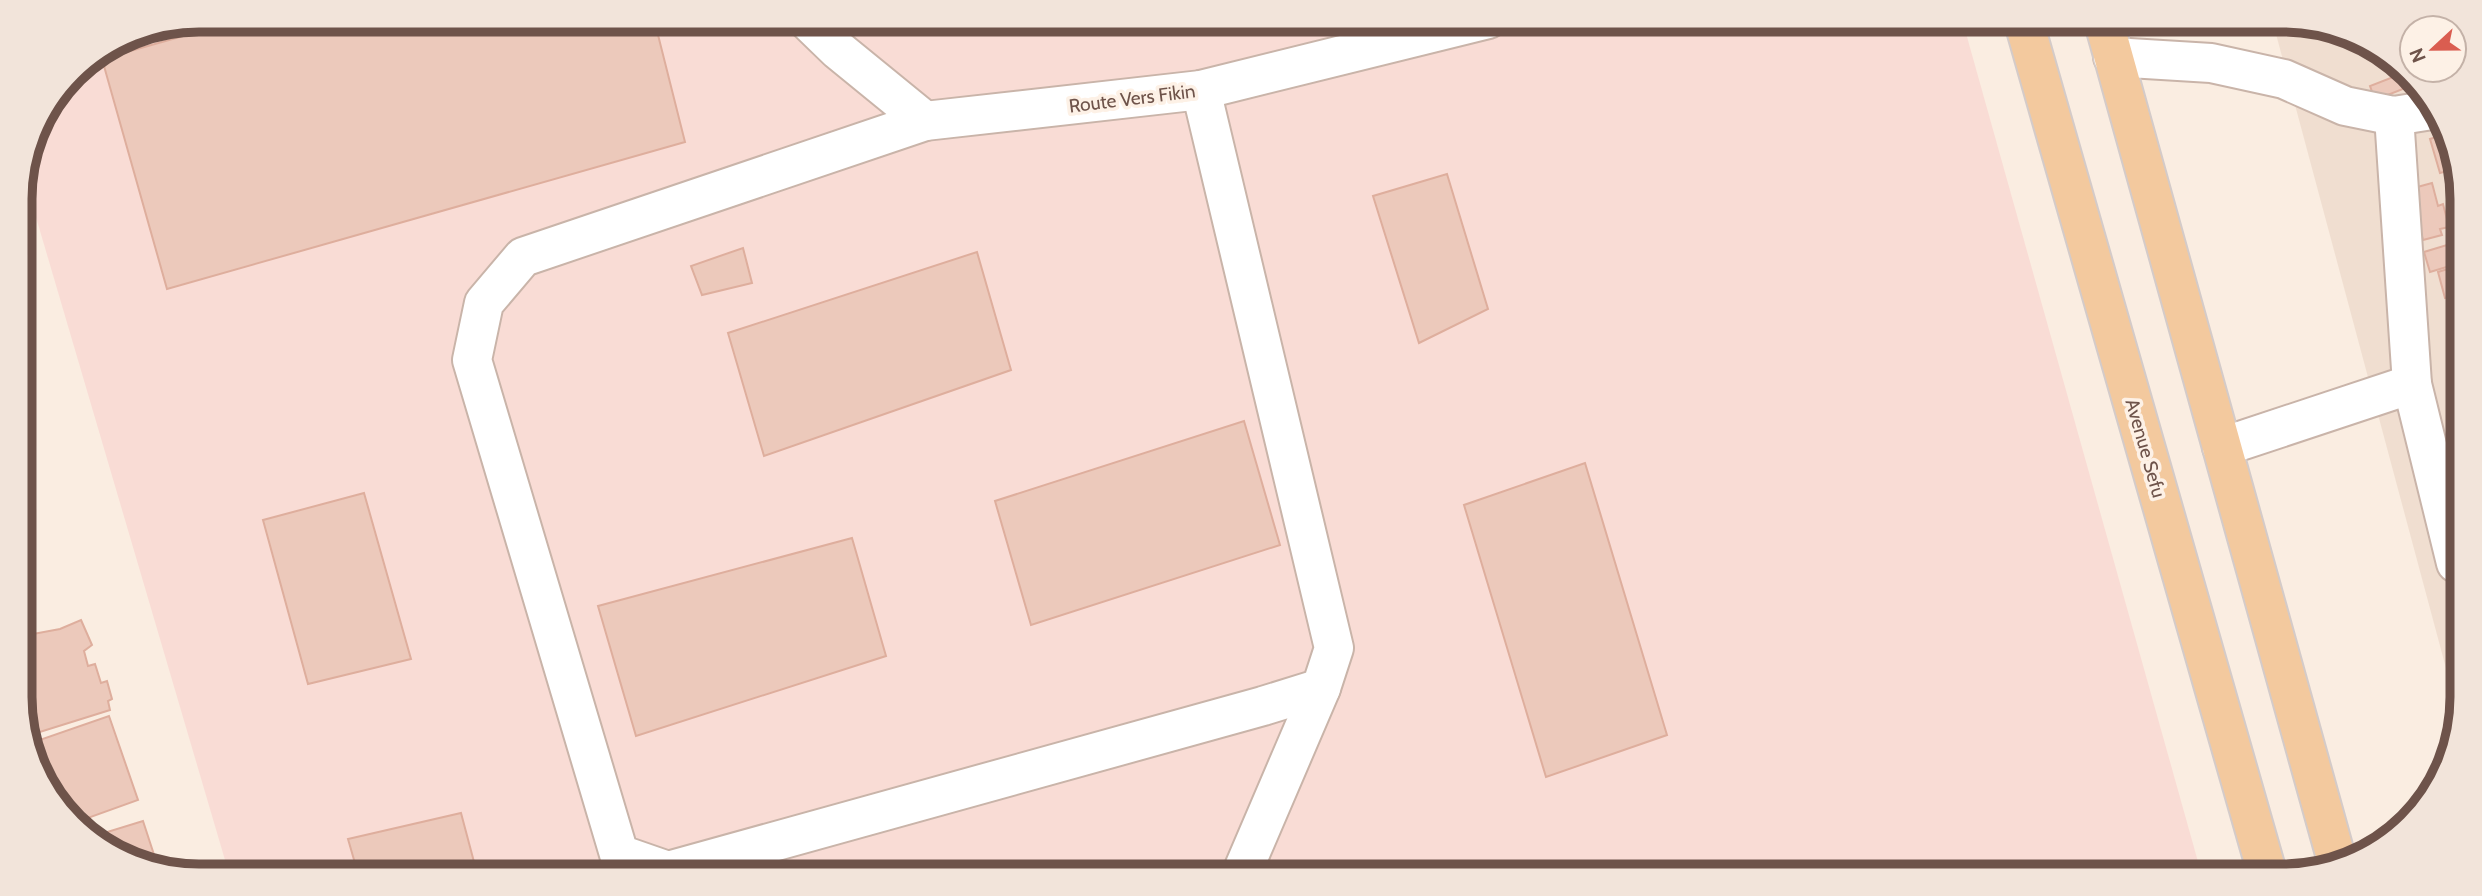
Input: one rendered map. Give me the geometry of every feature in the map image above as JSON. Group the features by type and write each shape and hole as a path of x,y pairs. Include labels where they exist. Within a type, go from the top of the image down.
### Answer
{"main road":[{"name":"Avenue Sefu","path":"2027,32 2265,864"},
{"path":"2106,32 2336,856"}],"street":[{"path":"819,32 925,121"},
{"name":"Route Vers Fikin","path":"646,864 619,854 472,360 484,303 523,257 925,121 1201,90 1435,32"},
{"path":"2113,57 2211,63 2284,79 2345,106 2394,116 2425,111"},
{"path":"1201,90 1334,648 1321,688 1246,864"},
{"path":"2394,116 2412,384 2450,539"},
{"path":"2222,447 2412,384"},
{"path":"709,864 1321,688"}],"shaded area":[{"path":"1966,32 2199,864 226,864 32,204 33,176 44,134 66,97 80,80 124,49 145,40 176,33"},
{"path":"2275,32 2306,33 2337,40 2358,49 2394,73 2398,77 2398,84 2405,84 2409,88 2433,124 2447,166 2450,198 2450,683"}],"building":[{"path":"198,32 657,32 685,142 167,289 103,62 112,56"},
{"path":"2397,76 2398,84 2408,87 2375,100 2370,86"},
{"path":"2438,136 2448,171 2440,173 2430,139"},
{"path":"1447,174 1488,309 1419,343 1373,196"},
{"path":"2432,183 2438,206 2443,204 2449,227 2440,229 2442,235 2423,240 2410,189"},
{"path":"2450,244 2450,266 2430,272 2424,252"},
{"path":"743,248 752,283 702,295 691,266"},
{"path":"977,252 1011,370 764,456 728,333"},
{"path":"2450,268 2450,297 2445,298 2438,272"},
{"path":"1244,421 1280,545 1031,625 995,501"},
{"path":"1585,463 1667,735 1546,777 1464,505"},
{"path":"364,493 411,659 308,684 263,520"},
{"path":"852,538 886,656 636,736 598,606"},
{"path":"81,620 92,645 84,651 88,666 95,664 101,683 107,681 112,699 108,701 110,710 36,733 32,698 32,634 60,629"},
{"path":"109,716 138,800 84,819 73,808 49,772 38,741"},
{"path":"461,813 475,864 355,864 348,839"},
{"path":"143,821 155,859 124,847 102,833"}]}
